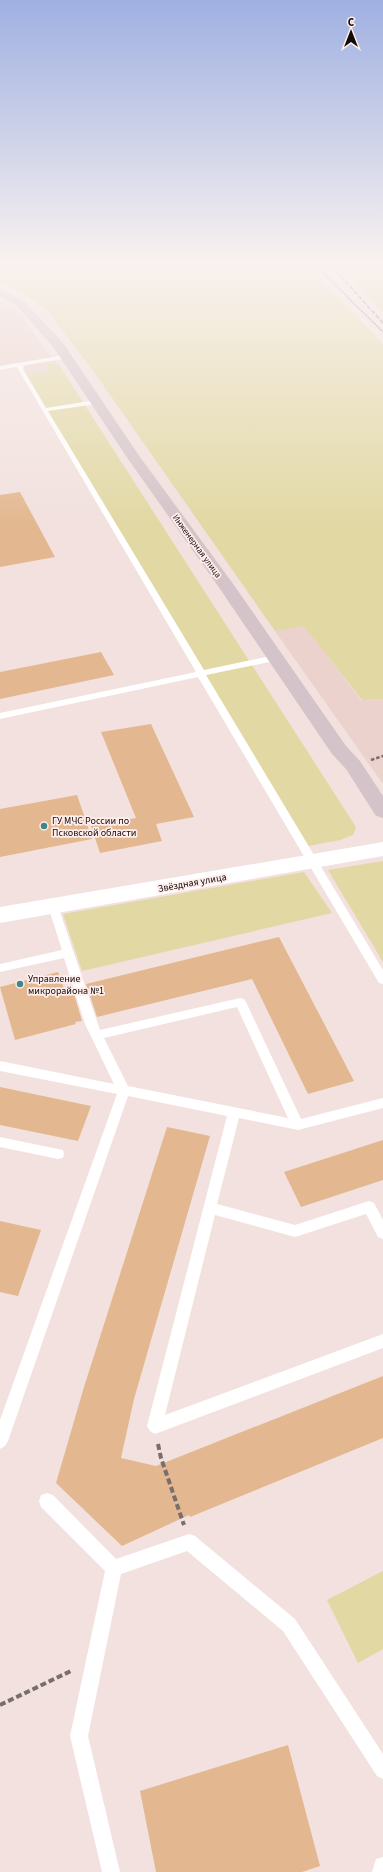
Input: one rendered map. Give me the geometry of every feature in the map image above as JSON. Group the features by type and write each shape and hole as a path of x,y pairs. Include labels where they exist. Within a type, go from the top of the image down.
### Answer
{"main road":[{"name":"Инженерная улица","path":"61,349 135,459 225,584 340,750 353,765 383,811"}],"street":[{"name":"Звёздная улица","path":"0,915 383,849"}],"lane":[{"path":"0,368 66,358"},
{"path":"21,365 20,369 44,410 383,980"},
{"path":"44,410 96,402"},
{"path":"0,716 275,658"},
{"path":"0,1441 124,1091 91,1024 53,906"},
{"path":"0,968 68,953"},
{"path":"96,1035 240,1002 298,1125"},
{"path":"0,1066 298,1125 383,1103"},
{"path":"154,1426 234,1112"},
{"path":"0,1142 58,1154"},
{"path":"210,1208 296,1231 369,1207 383,1233"},
{"path":"154,1426 383,1341"},
{"path":"47,1501 114,1568"},
{"path":"114,1568 190,1542 289,1625 383,1770"},
{"path":"111,1872 79,1736 114,1568"},
{"path":"381,1872 383,1866"}],"path":[{"path":"154,1426 161,1458 190,1542"},
{"path":"0,1705 95,1659"}],"shaded area":[{"path":"0,349 45,349 59,365 46,364 51,371 26,375 19,367 0,370"},
{"path":"77,349 383,349 383,699 362,700 304,626 275,631"},
{"path":"46,363 59,365 356,827 353,835 340,840 303,847 26,375 50,371"},
{"path":"304,625 361,700 383,699 383,784 275,631"},
{"path":"383,861 383,962 328,870"},
{"path":"304,872 332,913 82,971 63,914"},
{"path":"383,1571 383,1649 358,1663 327,1600"}],"building":[{"path":"20,492 55,557 0,567 0,495"},
{"path":"101,652 114,675 0,699 0,672"},
{"path":"151,724 194,817 156,824 162,841 100,853 91,826 136,818 101,732"},
{"path":"77,795 92,839 0,857 0,809"},
{"path":"279,937 354,1081 308,1094 252,979 97,1017 86,984"},
{"path":"58,972 64,989 72,987 82,1021 75,1022 76,1024 15,1040 0,987"},
{"path":"0,1087 91,1106 78,1141 0,1125"},
{"path":"167,1127 210,1136 134,1399 121,1458 156,1466 383,1376 383,1438 190,1517 189,1515 122,1546 56,1483 84,1387"},
{"path":"383,1140 383,1180 301,1207 284,1172"},
{"path":"0,1221 41,1230 18,1296 0,1292"},
{"path":"288,1745 320,1866 302,1872 156,1872 140,1791"}],"place":[{"name":"ГУ МЧС России по Псковской области","path":"44,826"},
{"name":"Управление микрорайона №1","path":"20,984"}]}
